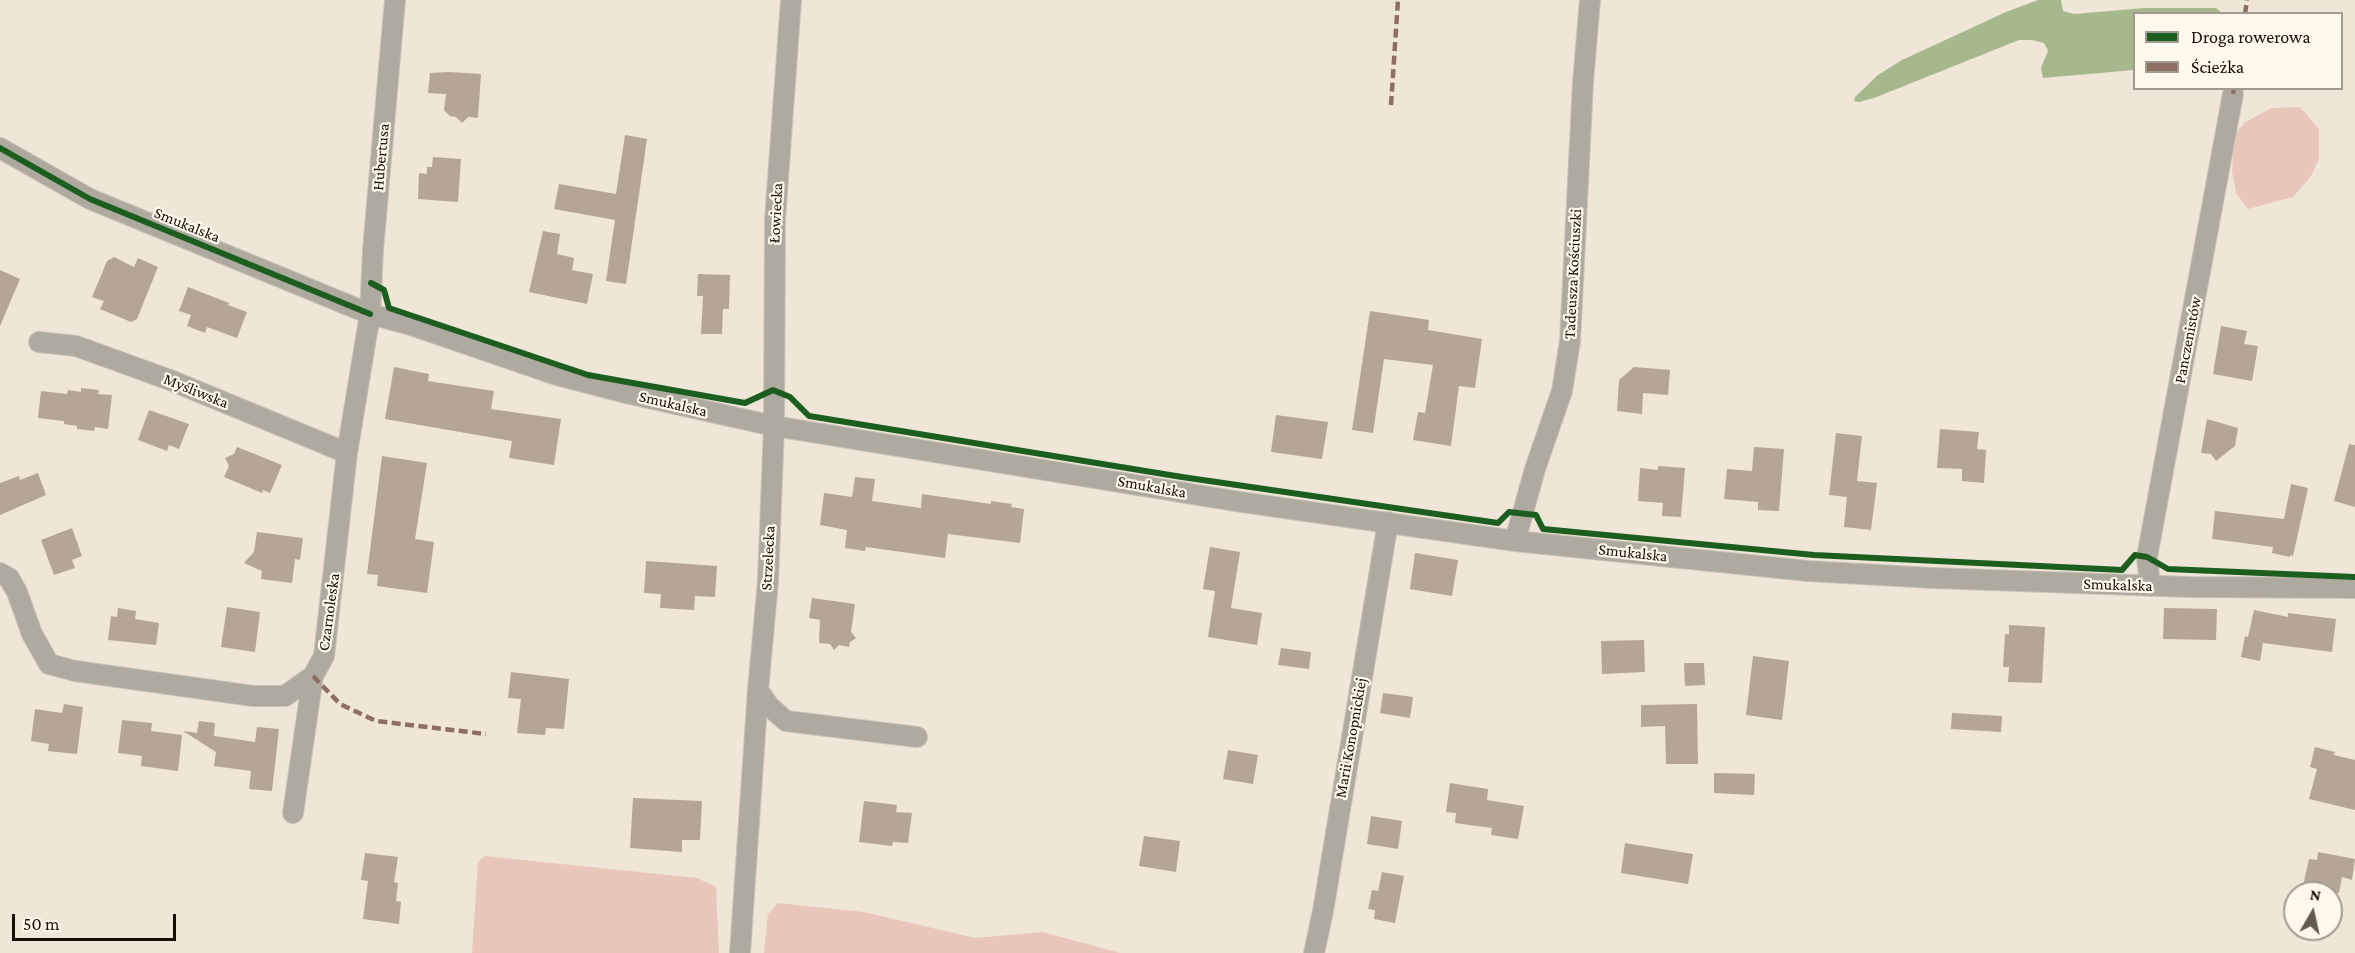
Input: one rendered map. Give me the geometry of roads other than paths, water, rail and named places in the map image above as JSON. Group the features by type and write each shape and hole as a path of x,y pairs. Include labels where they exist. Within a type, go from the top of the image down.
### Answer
{"street":[{"name":"Hubertusa","path":"369,314 395,0"},
{"name":"Łowiecka","path":"774,426 775,220 791,0"},
{"name":"Tadeusza Kościuszki","path":"1515,541 1535,469 1562,391 1570,340 1583,82 1590,0"},
{"name":"Panczenistów","path":"2150,586 2147,557 2233,94"},
{"name":"Smukalska","path":"0,148 90,199 369,314 411,325 557,375 774,426 1241,502 1515,541 1808,571 1933,578 2150,586 2355,588"},
{"name":"Czarnoleska","path":"293,813 314,676 324,656 347,453 369,314"},
{"name":"Myśliwska","path":"39,342 76,346 170,380 347,453"},
{"name":"Strzelecka","path":"740,953 768,581 774,426"},
{"name":"Marii Konopnickiej","path":"1314,953 1388,522"},
{"path":"0,573 9,578 17,592 32,634 49,664 121,679 253,696 285,696 314,676"},
{"path":"758,690 769,706 786,722 916,737"}]}
